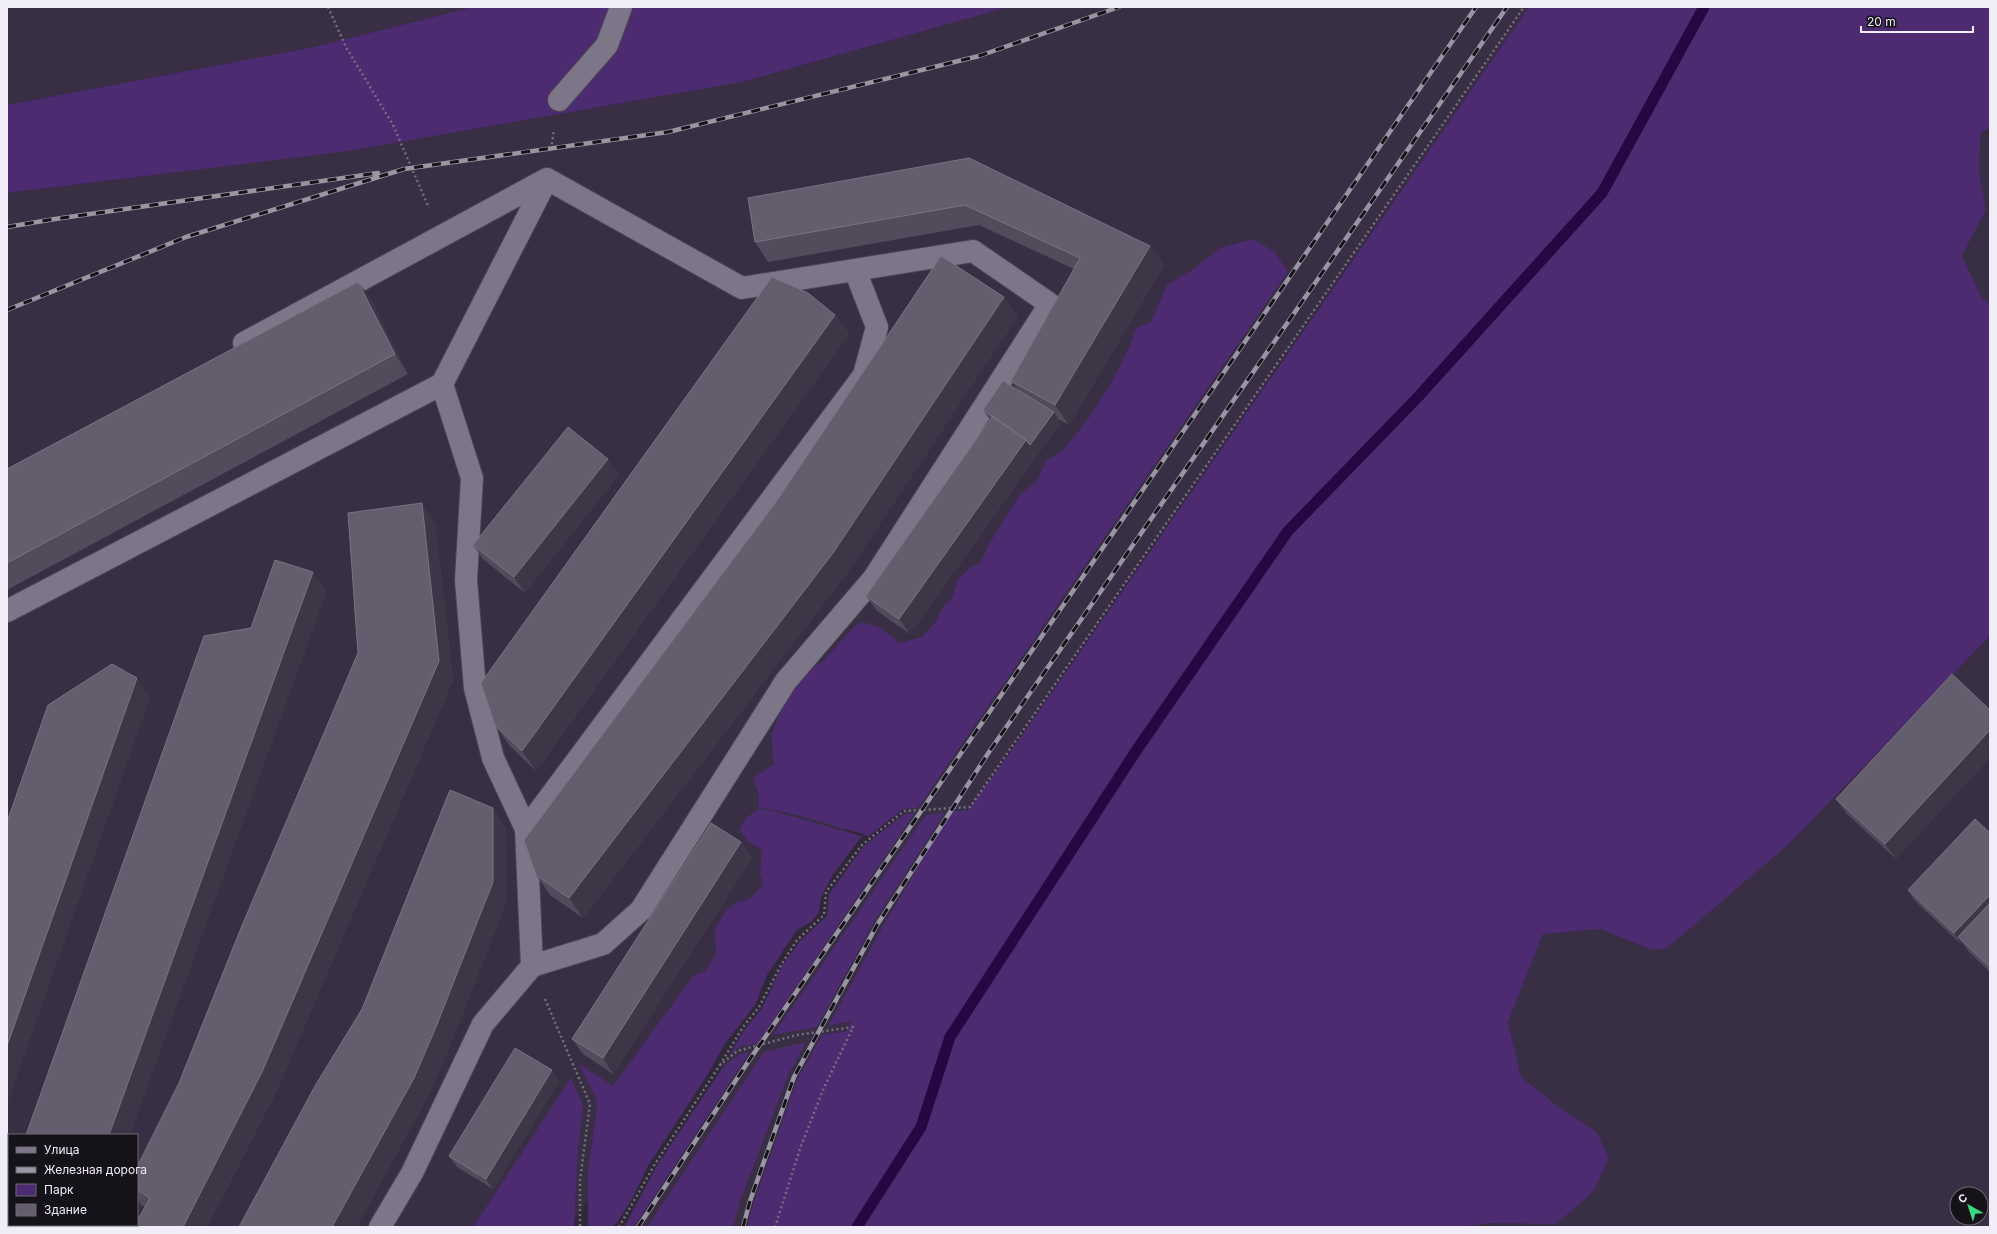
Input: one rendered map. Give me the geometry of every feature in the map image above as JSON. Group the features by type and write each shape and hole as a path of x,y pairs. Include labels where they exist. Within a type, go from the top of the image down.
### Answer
{"lane":[{"path":"559,100 607,45 621,7"},
{"path":"224,353 547,179"},
{"path":"380,1227 412,1173 483,1024 532,966 603,944 640,910 786,681 874,578 1050,304 973,251 742,288 547,179"},
{"path":"7,611 442,384 547,179"},
{"path":"526,829 864,375 877,327 855,270"},
{"path":"442,384 472,478 466,580 475,688 493,758 526,829 532,966"}],"path":[{"path":"328,7 346,48 393,125 442,236"},
{"path":"619,1227 655,1164 743,1027 759,1007 781,965 797,940 824,915 826,892 862,845 904,811 970,807 1524,7"},
{"path":"547,179 559,100"},
{"path":"532,966 565,1050 590,1104 580,1180 580,1227"},
{"path":"720,1065 737,1051 797,1035 853,1027 801,1146 775,1227"}],"shaded area":[{"path":"7,7 473,7 314,47 7,105"},
{"path":"1009,7 1529,7 967,811 851,1021 772,1227 624,1227 658,1164 723,1067 745,1029 762,1008 782,966 799,942 827,916 829,894 864,846 904,814 908,809 918,808 1288,272 1275,252 1249,249 569,1227 7,1227 7,193 349,151 742,82"},
{"path":"1990,128 1990,303 1982,298 1962,256 1986,210 1979,171 1981,132"},
{"path":"1990,636 1990,1227 1463,1227 1489,1223 1596,1131 1564,1111 1521,1077 1508,1021 1543,934 1600,929 1652,950 1788,845"}],"green space":[{"path":"473,7 1009,7 742,82 349,151 7,193 7,105 314,47"},
{"path":"1529,7 1990,7 1990,128 1981,132 1979,171 1986,210 1962,256 1982,298 1990,303 1990,636 1788,845 1667,948 1652,950 1600,929 1543,934 1508,1022 1521,1077 1564,1111 1596,1131 1609,1158 1593,1192 1556,1224 1489,1223 1463,1227 747,1227 753,1204 797,1080 822,1035 847,1031 851,1021 828,1026 882,928 951,811 967,811 1004,761"},
{"path":"1253,239 1275,252 1288,272 918,808 903,809 868,837 864,834 799,816 759,808 759,795 753,778 774,764 771,735 783,707 809,670 822,662 855,626 863,622 879,627 900,643 922,637 935,623 944,605 951,600 959,578 971,567 980,563 989,544 1019,496 1037,481 1046,461 1063,450 1086,422 1110,385 1130,346 1136,328 1151,322 1167,285 1192,270 1220,248"},
{"path":"758,809 773,811 862,836 834,873 821,897 819,912 812,921 797,930 767,975 755,1005 724,1045 708,1074 648,1166 633,1197 617,1223 612,1227 588,1227 588,1172 597,1106 594,1093 578,1063 613,1086 693,976 705,971 716,955 715,930 726,910 737,902 750,899 763,885 760,873 762,850 748,841 739,830 746,818"},
{"path":"915,813 757,1044 740,1046 729,1055 745,1029 762,1008 782,966 799,942 827,916 829,894 864,846 904,814"},
{"path":"945,813 874,922 817,1027 773,1035 926,815"},
{"path":"806,1042 788,1076 740,1201 733,1227 647,1227 764,1052"},
{"path":"750,1052 634,1227 624,1227 658,1164 723,1067 739,1054"},
{"path":"571,1078 583,1105 578,1148 574,1227 473,1227"}],"building":[{"path":"969,158 1150,246 1055,405 1011,381 1080,258 965,205 755,242 748,198"},
{"path":"941,256 1004,297 833,553 569,898 536,875 524,840 776,502"},
{"path":"772,277 808,293 835,315 522,751 495,725 481,683"},
{"path":"358,282 395,354 7,563 7,469"},
{"path":"1003,381 1054,412 1030,445 1026,440 983,410"},
{"path":"993,416 1026,440 899,619 866,596"},
{"path":"568,427 608,459 514,577 473,545"},
{"path":"422,503 439,661 262,1072 183,1227 134,1227 138,1226 138,1219 150,1198 138,1191 138,1165 179,1083 241,928 358,653 348,513"},
{"path":"275,560 313,572 109,1134 26,1134 204,636 251,628"},
{"path":"112,664 137,678 7,1046 7,822 48,705"},
{"path":"1952,674 1990,710 1990,730 1885,844 1836,799"},
{"path":"450,790 493,808 493,882 436,1027 414,1078 332,1227 239,1227 315,1086 362,1009"},
{"path":"1975,819 1990,833 1990,895 1954,933 1908,890"},
{"path":"711,823 741,842 603,1058 572,1039"},
{"path":"1990,903 1990,967 1958,937"},
{"path":"515,1048 552,1070 486,1179 449,1156"},
{"path":"8,1186 8,1226 75,1227 7,1227"}],"waterway":[{"path":"857,1227 921,1127 950,1037 1136,751 1288,531 1418,397 1602,193 1704,7"}],"railway":[{"path":"7,310 186,237 404,169 668,132 979,56 1119,7"},
{"path":"638,1227 750,1059 1476,7"},
{"path":"743,1227 750,1201 794,1077 877,925 989,752 1507,7"},
{"path":"7,227 378,173"}]}
